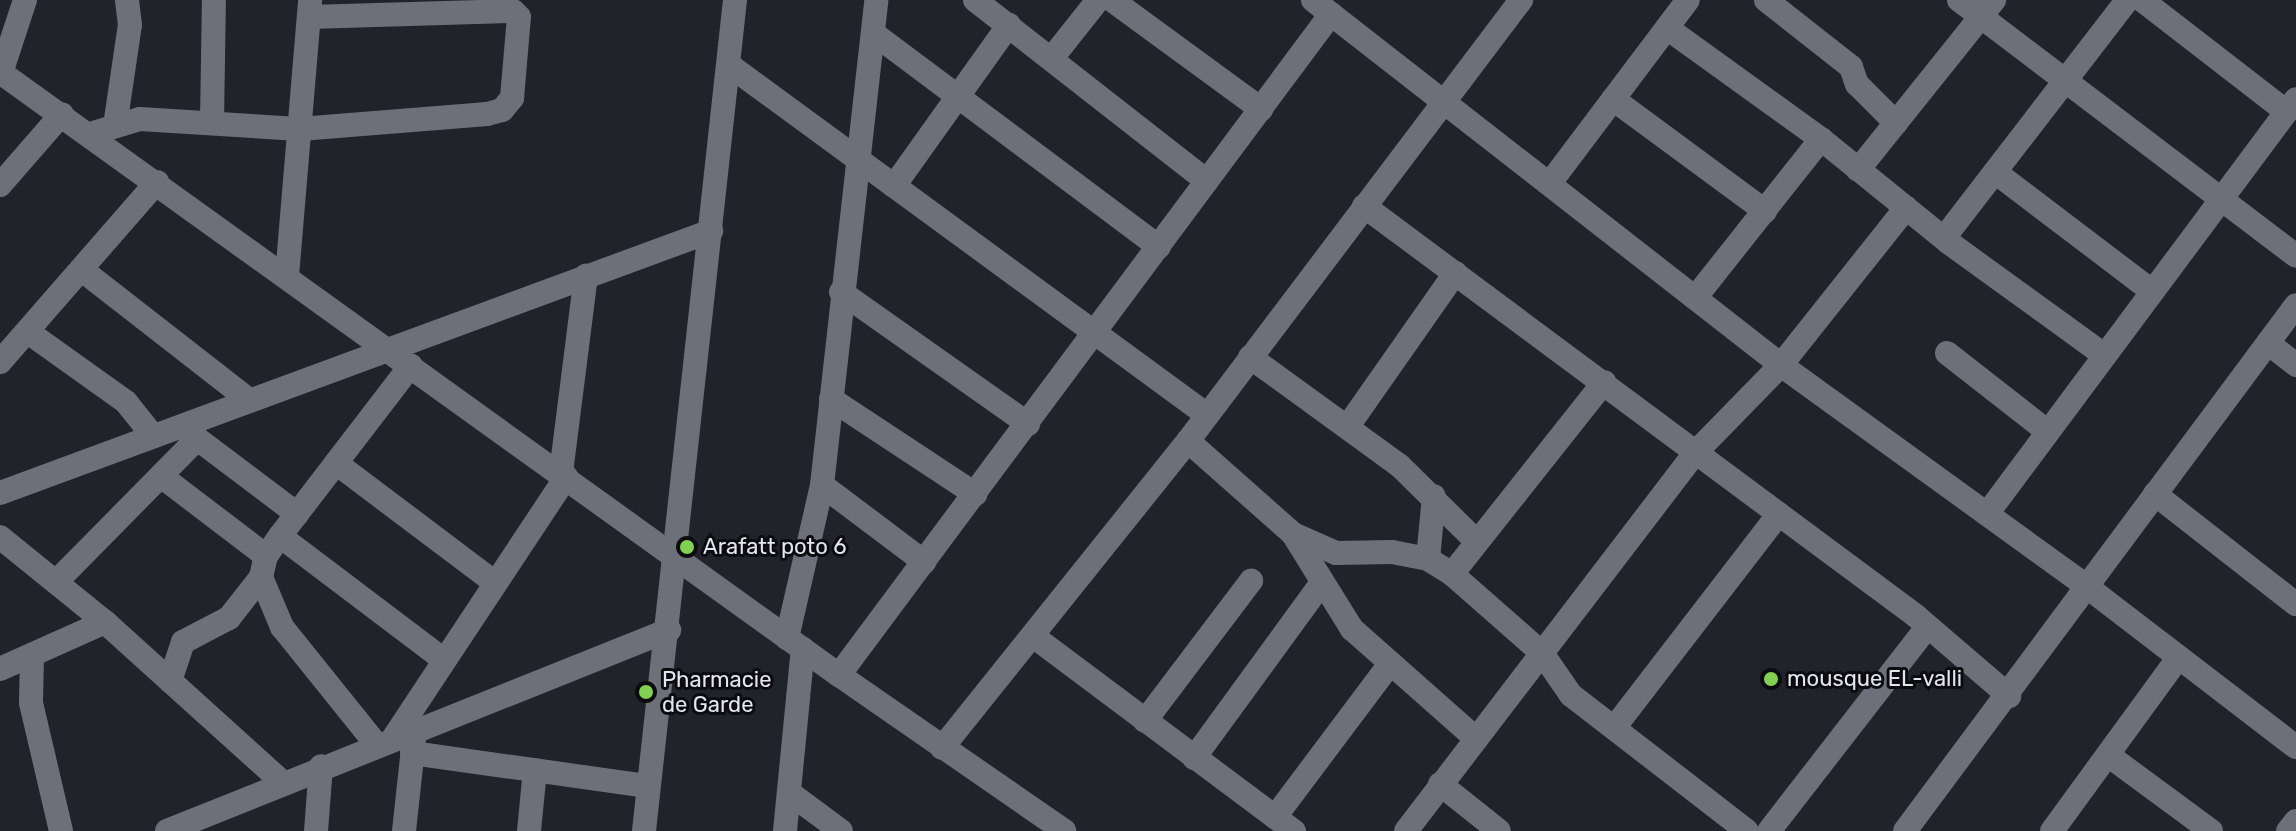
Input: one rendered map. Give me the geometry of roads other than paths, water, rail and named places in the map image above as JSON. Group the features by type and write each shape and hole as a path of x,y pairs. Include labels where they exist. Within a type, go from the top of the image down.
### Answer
{"street":[{"path":"25,0 5,81 62,114 795,644 1064,831"},
{"path":"115,126 130,25 127,0"},
{"path":"212,122 214,0"},
{"path":"644,831 669,630 735,0"},
{"path":"785,831 791,794 795,644 822,485 841,292 876,0"},
{"path":"975,0 1207,181"},
{"path":"1052,58 1098,0"},
{"path":"1112,0 1261,109"},
{"path":"1550,183 1688,0"},
{"path":"1766,0 1851,67 1857,84 1896,123"},
{"path":"1959,0 1988,9 2066,81 2296,256"},
{"path":"1944,238 2127,0"},
{"path":"1987,514 2291,106 2142,0"},
{"path":"90,134 140,119 300,129 502,110 512,98 519,17 509,5 310,9 300,129 287,276"},
{"path":"942,748 1188,441 1444,99 1508,5"},
{"path":"839,675 1261,109 1322,7 1444,99 1781,365 2086,586 2296,747"},
{"path":"1858,170 1988,9"},
{"path":"894,186 1009,25"},
{"path":"1667,28 1821,139 1944,238 2104,355"},
{"path":"873,33 1159,247"},
{"path":"729,65 1207,415"},
{"path":"1613,99 1765,211"},
{"path":"0,185 62,114"},
{"path":"1695,298 1821,139"},
{"path":"1995,172 2152,291"},
{"path":"0,362 157,182"},
{"path":"1364,206 1697,451 1927,627 2009,696"},
{"path":"1406,831 1474,737 1697,451 1781,365 1906,208"},
{"path":"0,493 153,436 189,432 249,400 711,231"},
{"path":"82,270 249,400"},
{"path":"1348,426 1455,273"},
{"path":"404,831 400,741 444,660 563,475 586,276"},
{"path":"841,292 1028,424"},
{"path":"1905,831 2009,696 2086,586 2296,305"},
{"path":"28,332 126,402 153,436"},
{"path":"2268,343 2296,365"},
{"path":"1947,353 2047,431"},
{"path":"1250,357 1348,426 1434,496 1476,541"},
{"path":"170,681 183,642 229,618 264,567 280,536 411,365"},
{"path":"1452,574 1604,382"},
{"path":"831,399 975,494"},
{"path":"56,582 161,476 189,432"},
{"path":"189,432 297,514"},
{"path":"1188,441 1293,534 1336,553 1392,552 1428,559 1452,574 1542,653 1571,695 1747,831"},
{"path":"336,463 495,583"},
{"path":"161,476 264,567 282,627 400,741 535,770 648,786"},
{"path":"822,485 924,562"},
{"path":"2155,494 2296,604"},
{"path":"1428,559 1434,496"},
{"path":"1614,728 1779,514"},
{"path":"1293,534 1320,585 1352,629 1389,665 1474,737"},
{"path":"280,536 444,660"},
{"path":"0,537 105,622 281,781"},
{"path":"1145,721 1251,581"},
{"path":"1194,758 1320,585"},
{"path":"0,669 105,622"},
{"path":"1769,831 1927,627"},
{"path":"167,831 215,820 281,781 400,741 669,630"},
{"path":"1033,636 1284,824 1389,665"},
{"path":"32,655 31,703 61,831"},
{"path":"2052,831 2179,657"},
{"path":"2108,755 2211,831"},
{"path":"316,831 321,766"},
{"path":"529,831 535,770"},
{"path":"1440,784 1499,831"},
{"path":"791,794 841,831"},
{"path":"2288,831 2296,821"}],"place":[{"name":"Arafatt poto 6","path":"687,547"},
{"name":"mousque EL-valli","path":"1771,679"},
{"name":"Pharmacie de Garde","path":"646,692"}]}
